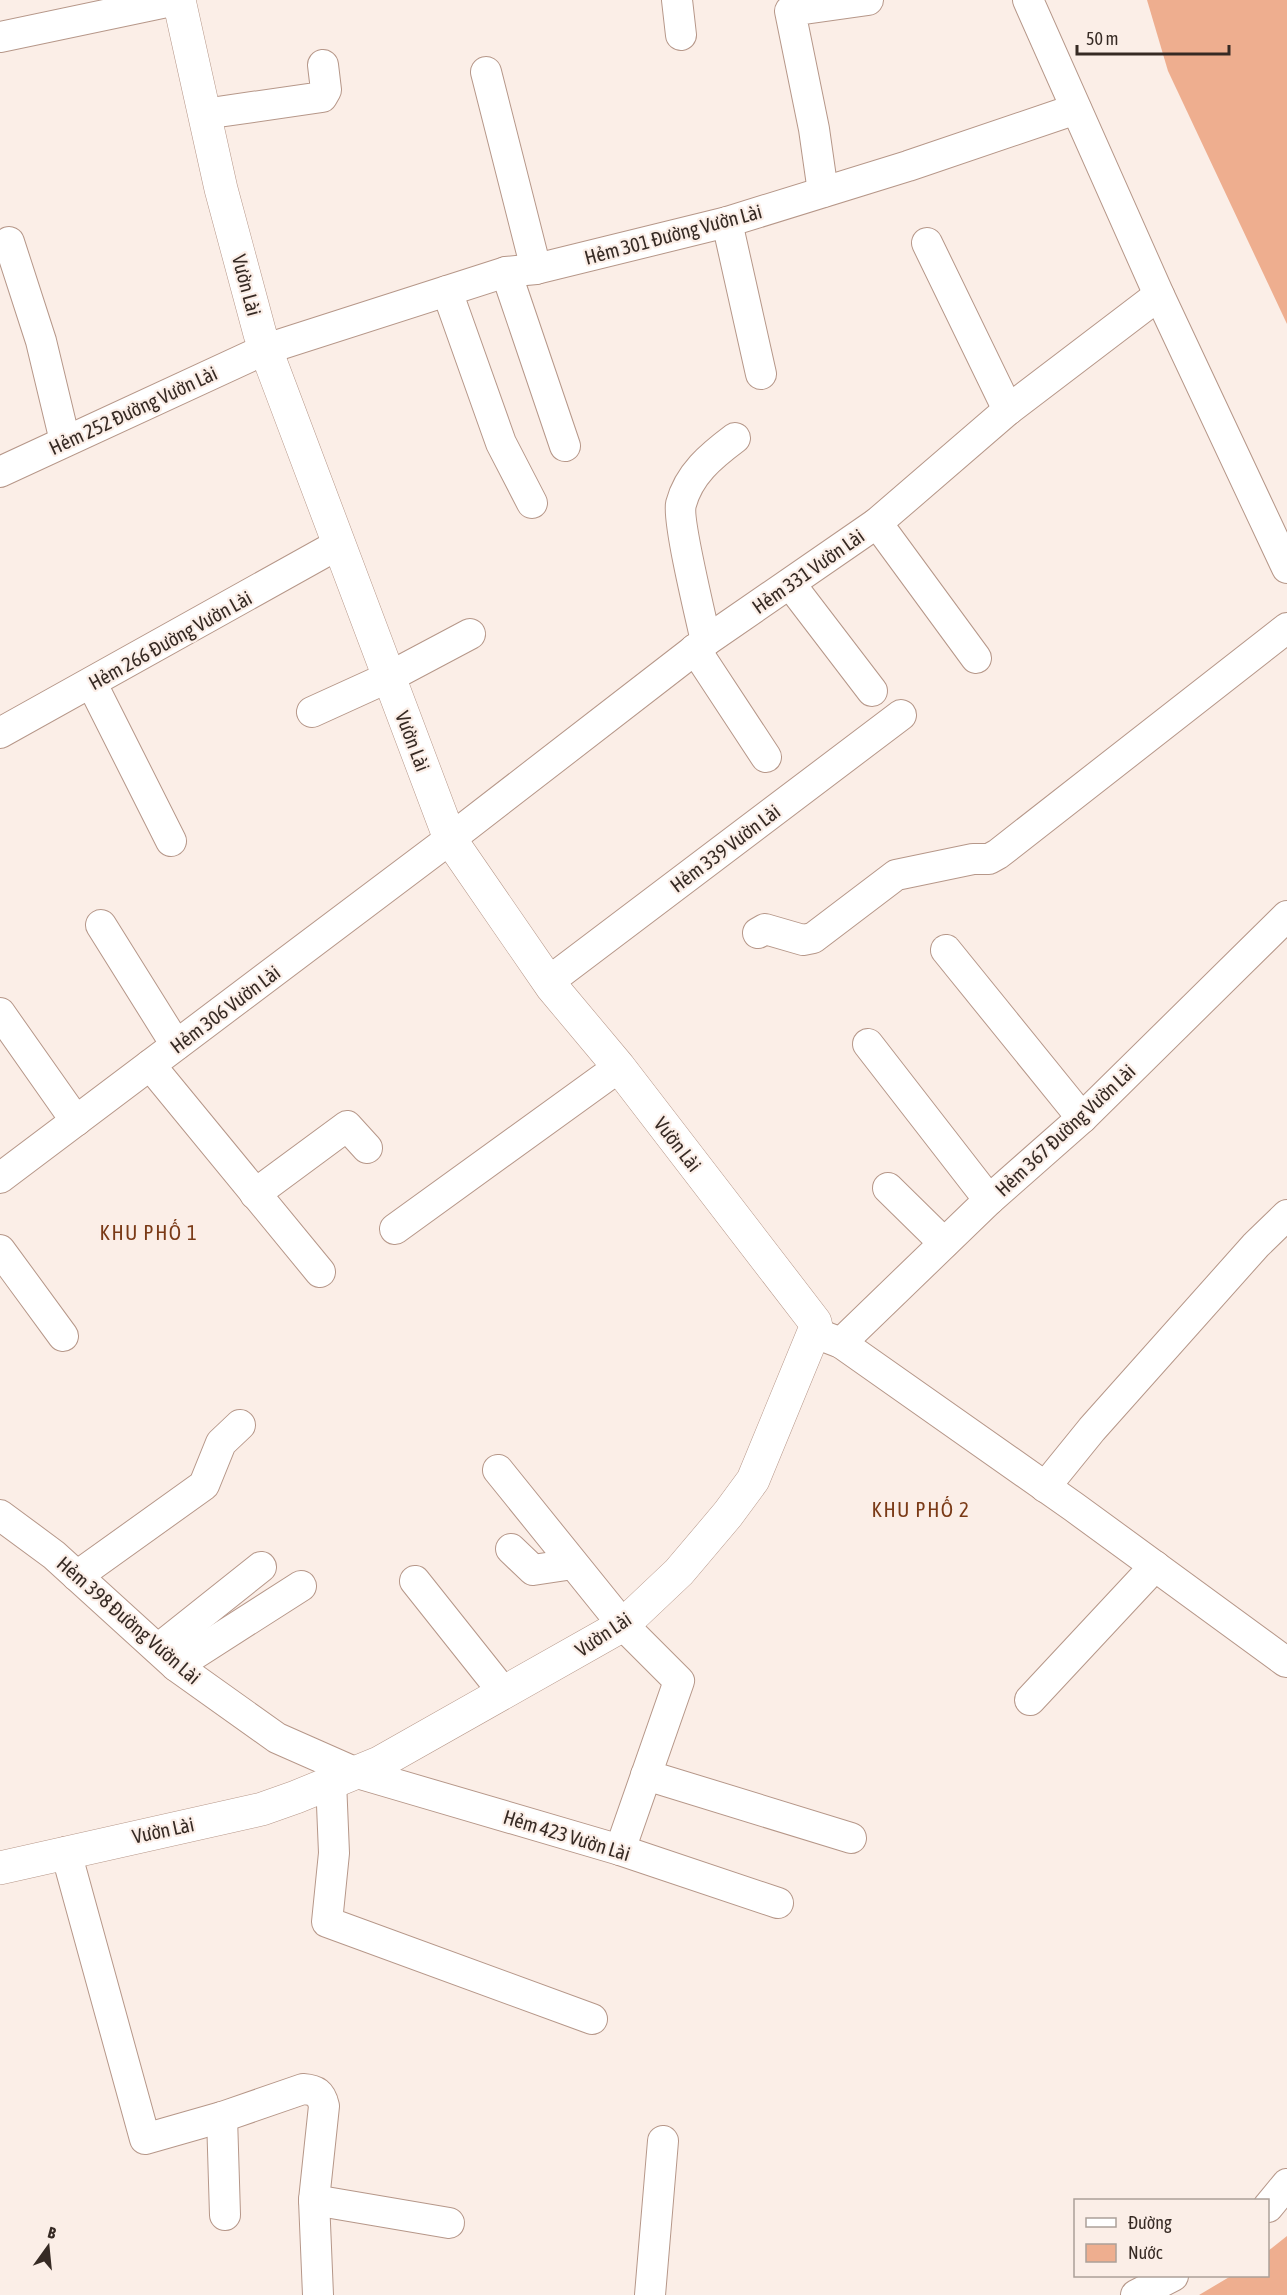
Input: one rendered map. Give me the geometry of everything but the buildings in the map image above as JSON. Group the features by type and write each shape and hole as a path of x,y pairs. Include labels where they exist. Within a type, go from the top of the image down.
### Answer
{"main road":[{"name":"Vườn Lài","path":"0,1868 262,1809 296,1797 379,1763 623,1625 679,1572 729,1514 753,1480 828,1338 619,1067 548,982 450,839 266,349 221,189 178,0"}],"street":[{"path":"0,37 178,0"},
{"path":"677,0 681,35"},
{"path":"823,192 814,129 790,11 868,0"},
{"path":"1028,0 1159,295 1287,568"},
{"path":"204,114 322,97 326,90 323,65"},
{"path":"486,72 536,269"},
{"name":"Hẻm 301 Đường Vườn Lài","path":"266,349 506,272 536,269 727,222 908,166 1077,109"},
{"path":"727,222 761,374"},
{"path":"9,242 41,341 65,441"},
{"path":"927,243 1008,410"},
{"path":"506,272 565,446"},
{"path":"447,291 501,443 531,503"},
{"name":"Hẻm 331 Vườn Lài","path":"450,839 700,645 791,585 877,523 1008,410 1159,295"},
{"name":"Hẻm 252 Đường Vườn Lài","path":"0,472 266,349"},
{"path":"735,438 708,458 694,474 680,507 700,645 766,757"},
{"path":"877,523 976,658"},
{"name":"Hẻm 266 Đường Vườn Lài","path":"0,733 92,684 339,544"},
{"path":"791,585 872,691"},
{"path":"758,933 765,929 803,940 813,938 896,875 973,859 989,858 998,854 1287,628"},
{"path":"312,712 389,677 470,634"},
{"path":"92,684 171,841"},
{"name":"Hẻm 339 Vườn Lài","path":"548,982 901,715"},
{"name":"Hẻm 306 Vườn Lài","path":"0,1178 450,839"},
{"name":"Hẻm 367 Đường Vườn Lài","path":"828,1338 944,1243 1082,1118 1287,916"},
{"path":"101,925 176,1045"},
{"path":"946,950 1082,1118"},
{"path":"0,1013 76,1122"},
{"path":"868,1044 990,1200"},
{"path":"150,1065 320,1272"},
{"path":"395,1228 619,1067"},
{"path":"255,1194 347,1126 367,1148"},
{"path":"888,1188 944,1243"},
{"path":"1045,1487 1115,1402 1256,1245 1287,1215"},
{"path":"0,1250 63,1336"},
{"path":"828,1338 1045,1487 1151,1571 1287,1662"},
{"path":"77,1576 208,1482 221,1443 240,1425"},
{"path":"498,1470 623,1625 679,1681 620,1850"},
{"name":"Hẻm 398 Đường Vườn Lài","path":"0,1515 54,1555 167,1657 277,1738 343,1777"},
{"path":"511,1549 533,1570 573,1564"},
{"path":"167,1657 261,1566"},
{"path":"1030,1700 1151,1571"},
{"path":"415,1581 504,1693"},
{"path":"167,1657 301,1586"},
{"path":"646,1775 850,1838"},
{"path":"343,1777 327,1922 592,2019"},
{"name":"Hẻm 423 Vườn Lài","path":"343,1777 620,1850 778,1903"},
{"path":"66,1852 145,2139 222,2117 303,2089 318,2092 324,2106 314,2200 318,2295"},
{"path":"222,2117 225,2215"},
{"path":"650,2295 663,2141"},
{"path":"1269,2206 1287,2184"},
{"path":"314,2200 449,2223"},
{"path":"1136,2295 1171,2277"}],"water":[{"path":"1147,0 1287,0 1287,324 1168,71"},
{"path":"1287,2236 1287,2295 1199,2295 1229,2277 1269,2277 1269,2250"}],"district":[{"name":"KHU PHỐ 1","path":"149,1232"},
{"name":"KHU PHỐ 2","path":"921,1509"}]}
